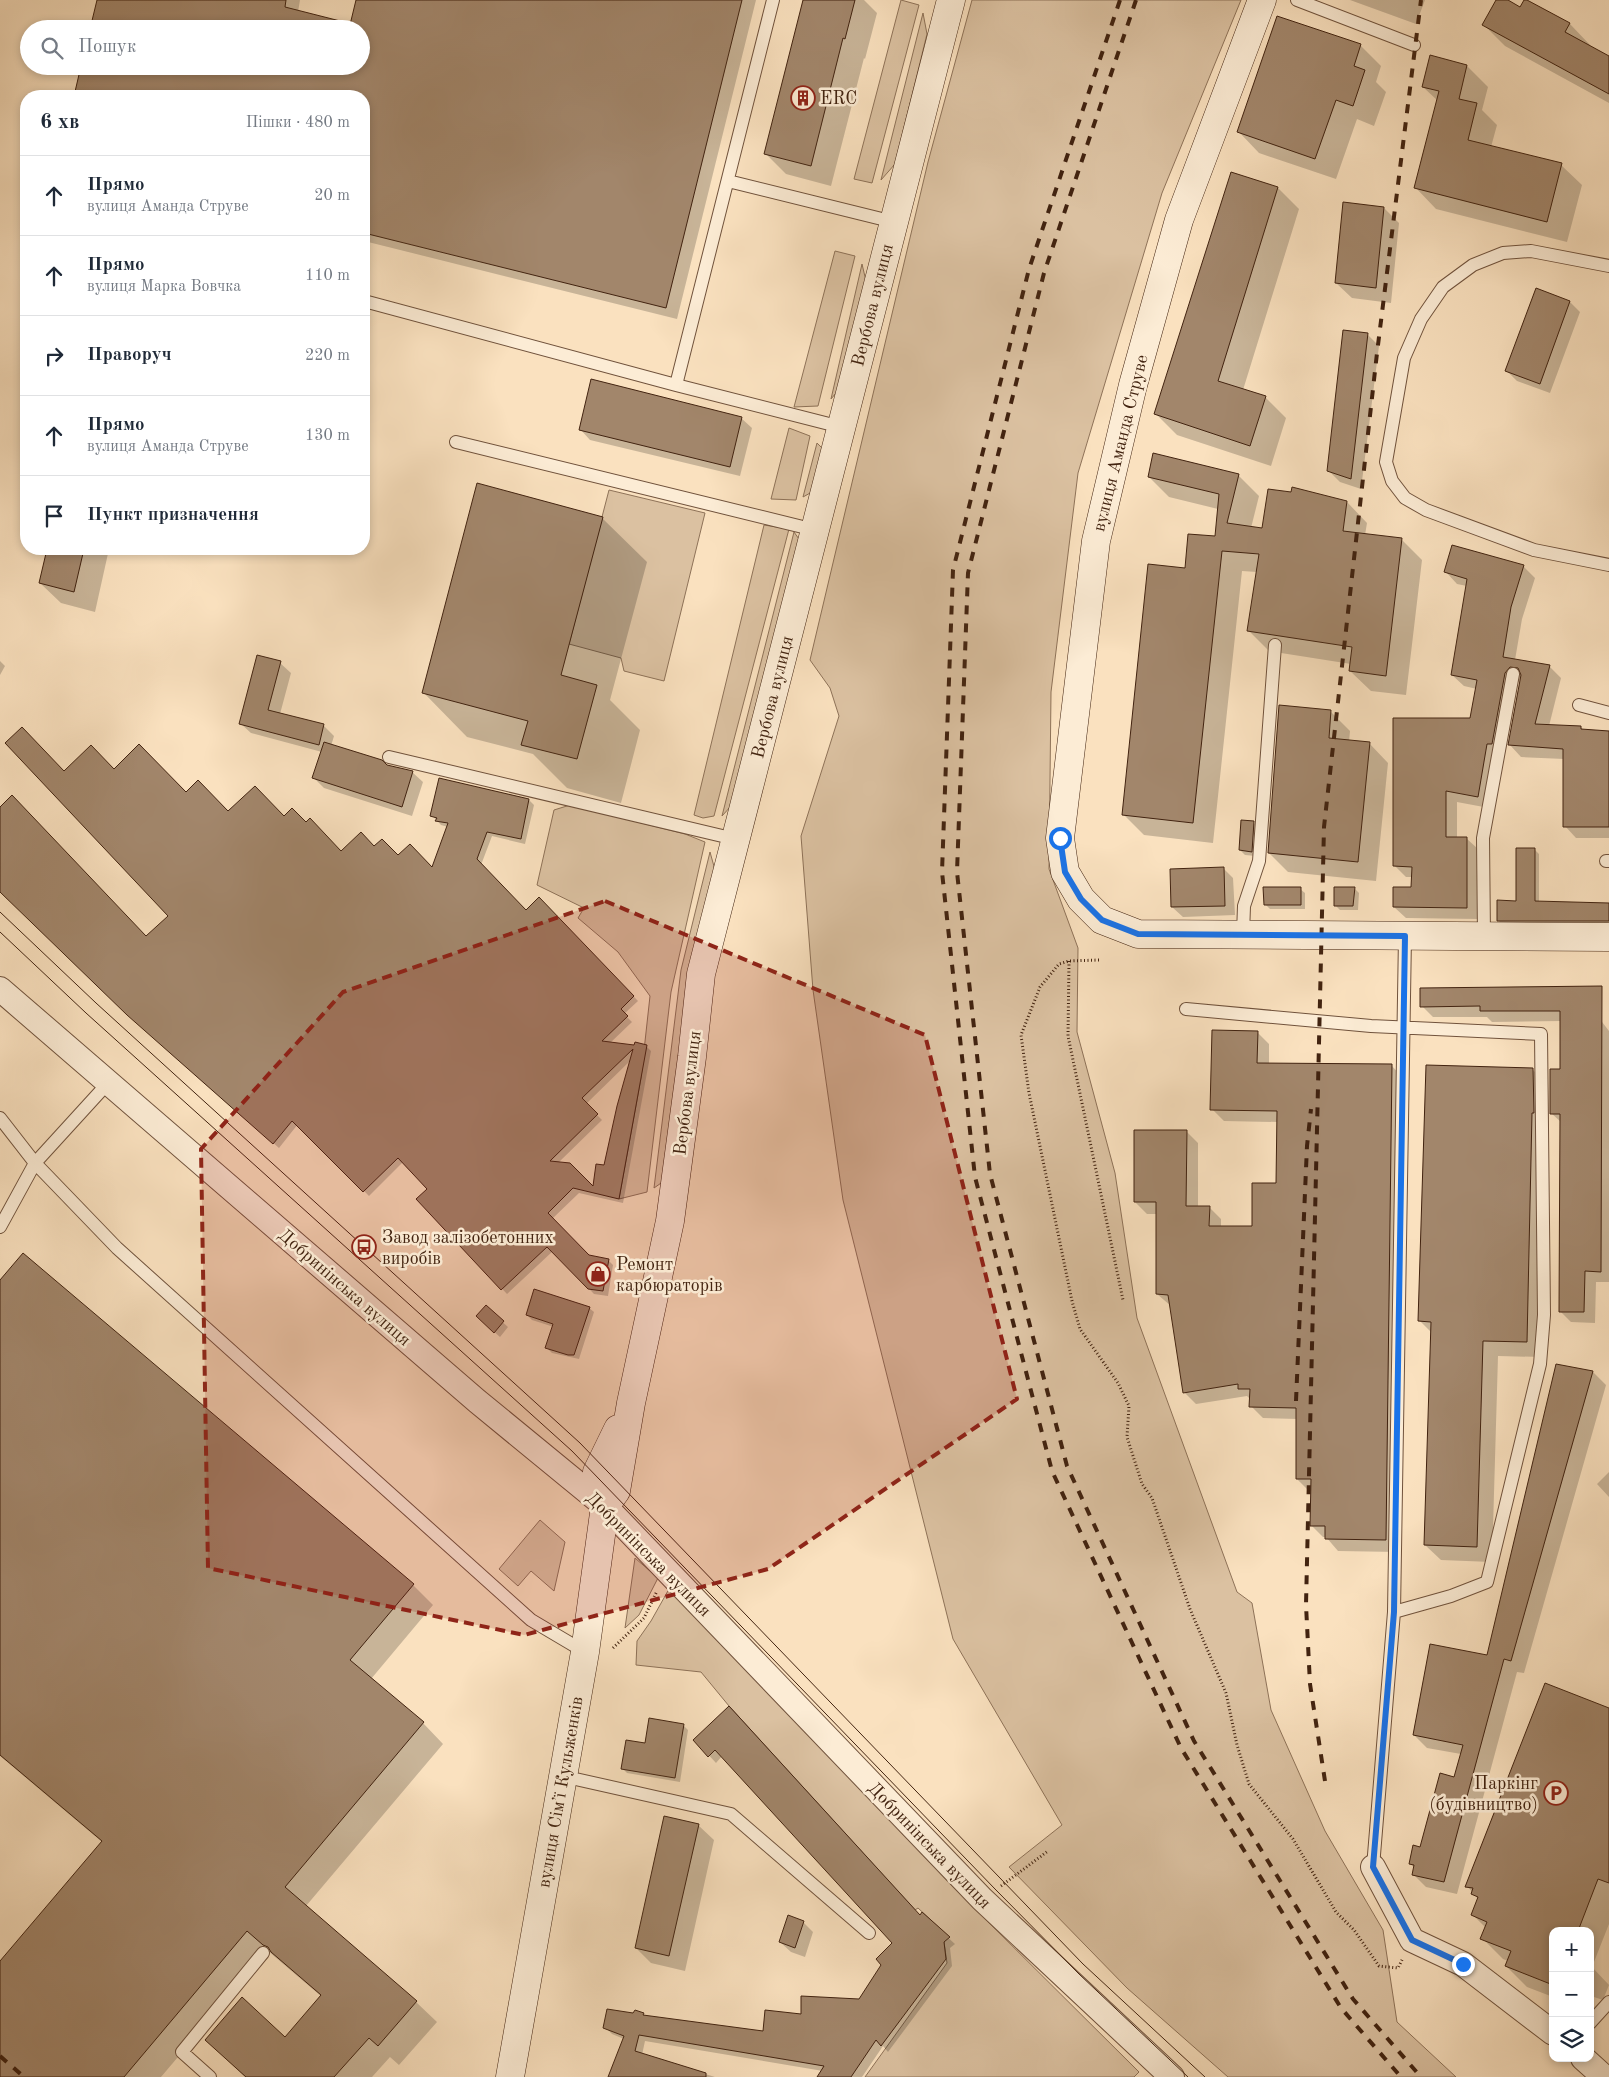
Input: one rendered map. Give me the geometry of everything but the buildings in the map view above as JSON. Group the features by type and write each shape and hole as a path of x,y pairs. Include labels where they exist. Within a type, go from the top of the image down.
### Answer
{"main road":[{"name":"Вербова вулиця","path":"605,1506 616,1491 631,1403 670,1221 701,974 951,0"},
{"name":"вулиця Аманда Струве","path":"1262,0 1179,220 1133,385 1096,541 1060,838 1065,872 1081,899 1102,920 1138,934 1609,937"},
{"name":"вулиця Сімʼї Кульженків","path":"510,2077 585,1652 605,1506"}],"street":[{"name":"Добринінська вулиця","path":"0,989 477,1401 605,1506 982,1899 1172,2077"},
{"path":"1373,1867 1412,1940 1463,1964 1549,2030"},
{"path":"1587,2062 1604,2077"}],"lane":[{"path":"676,385 773,0"},
{"path":"1297,0 1414,45"},
{"path":"728,181 894,222"},
{"path":"1609,266 1532,250 1503,253 1473,265 1443,287 1421,319 1404,358 1386,462 1392,481 1404,498 1426,510 1534,550 1609,565"},
{"path":"370,302 676,385 841,427"},
{"path":"456,442 815,530"},
{"path":"1243,934 1244,906 1259,861 1275,645"},
{"path":"1484,936 1483,838 1513,674"},
{"path":"1579,705 1609,713"},
{"path":"389,757 735,839"},
{"path":"1373,1867 1394,1612 1405,936"},
{"path":"1186,1009 1403,1028 1540,1034 1544,1315 1540,1364 1487,1582 1451,1596 1394,1612"},
{"path":"0,1227 35,1163 108,1083"},
{"path":"0,1118 35,1163 117,1248 531,1620 585,1652"},
{"path":"562,1776 731,1814 869,1933"},
{"path":"210,2077 182,2052 263,1953"},
{"path":"1594,2018 1609,2002"}],"path":[{"path":"1100,960 1069,961 1059,964 1040,987 1021,1035 1037,1130 1072,1301 1080,1329 1118,1383 1129,1406 1128,1437 1142,1484 1152,1498 1190,1609 1226,1693 1237,1745 1249,1784 1293,1839 1336,1912 1354,1930 1379,1966 1398,1968 1412,1940"},
{"path":"1069,961 1068,1036 1123,1300"},
{"path":"613,1648 644,1618 659,1587"},
{"path":"982,1899 1048,1851"}],"highlighted area":[{"path":"605,901 925,1035 1017,1399 768,1569 524,1635 208,1568 201,1149 343,992"}],"shaded area":[{"path":"901,0 919,5 872,183 854,179"},
{"path":"972,0 1241,0 1162,193 1078,473 1051,692 1049,869 1078,948 1077,1032 1115,1173 1137,1318 1237,1592 1252,1603 1271,1710 1325,1831 1383,1930 1397,2022 1456,2077 1228,2077 1127,1988 1009,1867 1062,1825 953,1639 843,1200 813,990 801,836 839,716 830,688 810,660 928,162"},
{"path":"923,13 927,34 895,164 881,180"},
{"path":"835,251 855,256 818,406 794,407"},
{"path":"862,264 866,281 841,387 831,399"},
{"path":"789,428 810,436 796,500 771,499"},
{"path":"817,443 825,451 812,492 803,497"},
{"path":"609,490 705,513 664,681 624,671 621,658 569,644"},
{"path":"764,525 789,529 714,816 703,818 694,815"},
{"path":"794,532 801,542 732,805 722,816"},
{"path":"570,805 685,834 705,842 671,992 647,1192 619,1199 641,1078 650,996 618,952 578,918 584,908 537,885 554,810"},
{"path":"710,852 715,870 664,1181 654,1188 681,970"},
{"path":"540,1520 565,1542 554,1591 531,1571 518,1586 499,1569"},
{"path":"635,1558 658,1578 639,1615 625,1628"},
{"path":"669,1589 959,1893 1139,2072 1134,2077 865,2077 947,1963 944,1942 949,1937 918,1908 915,1910 729,1706 701,1672 636,1665 637,1641"}],"tram line":[{"path":"0,912 96,1003 580,1443 1083,1964 1205,2077"},
{"path":"0,932 86,1013 572,1451 995,1889 1079,1974 1188,2077"}],"railway":[{"path":"1120,0 1029,269 953,570 942,872 975,1177 1052,1471 1181,1748 1341,2008 1401,2077"},
{"path":"1136,0 1044,273 968,573 957,872 990,1174 1067,1466 1194,1741 1353,1999 1421,2077"},
{"path":"1325,1781 1310,1684 1306,1605 1324,827 1377,353 1421,0"},
{"path":"1296,1401 1307,1146 1311,1109"},
{"path":"0,2056 24,2077"}],"place":[{"name":"ERC","path":"803,98"},
{"name":"Завод залізобетонних виробів","path":"364,1247"},
{"name":"Ремонт карбюраторів","path":"598,1274"},
{"name":"Паркінг (будівництво)","path":"1556,1793"}],"route":[{"path":"1060,838 1065,872 1081,899 1102,920 1138,934 1405,936 1394,1612 1373,1867 1412,1940 1463,1964"}]}
